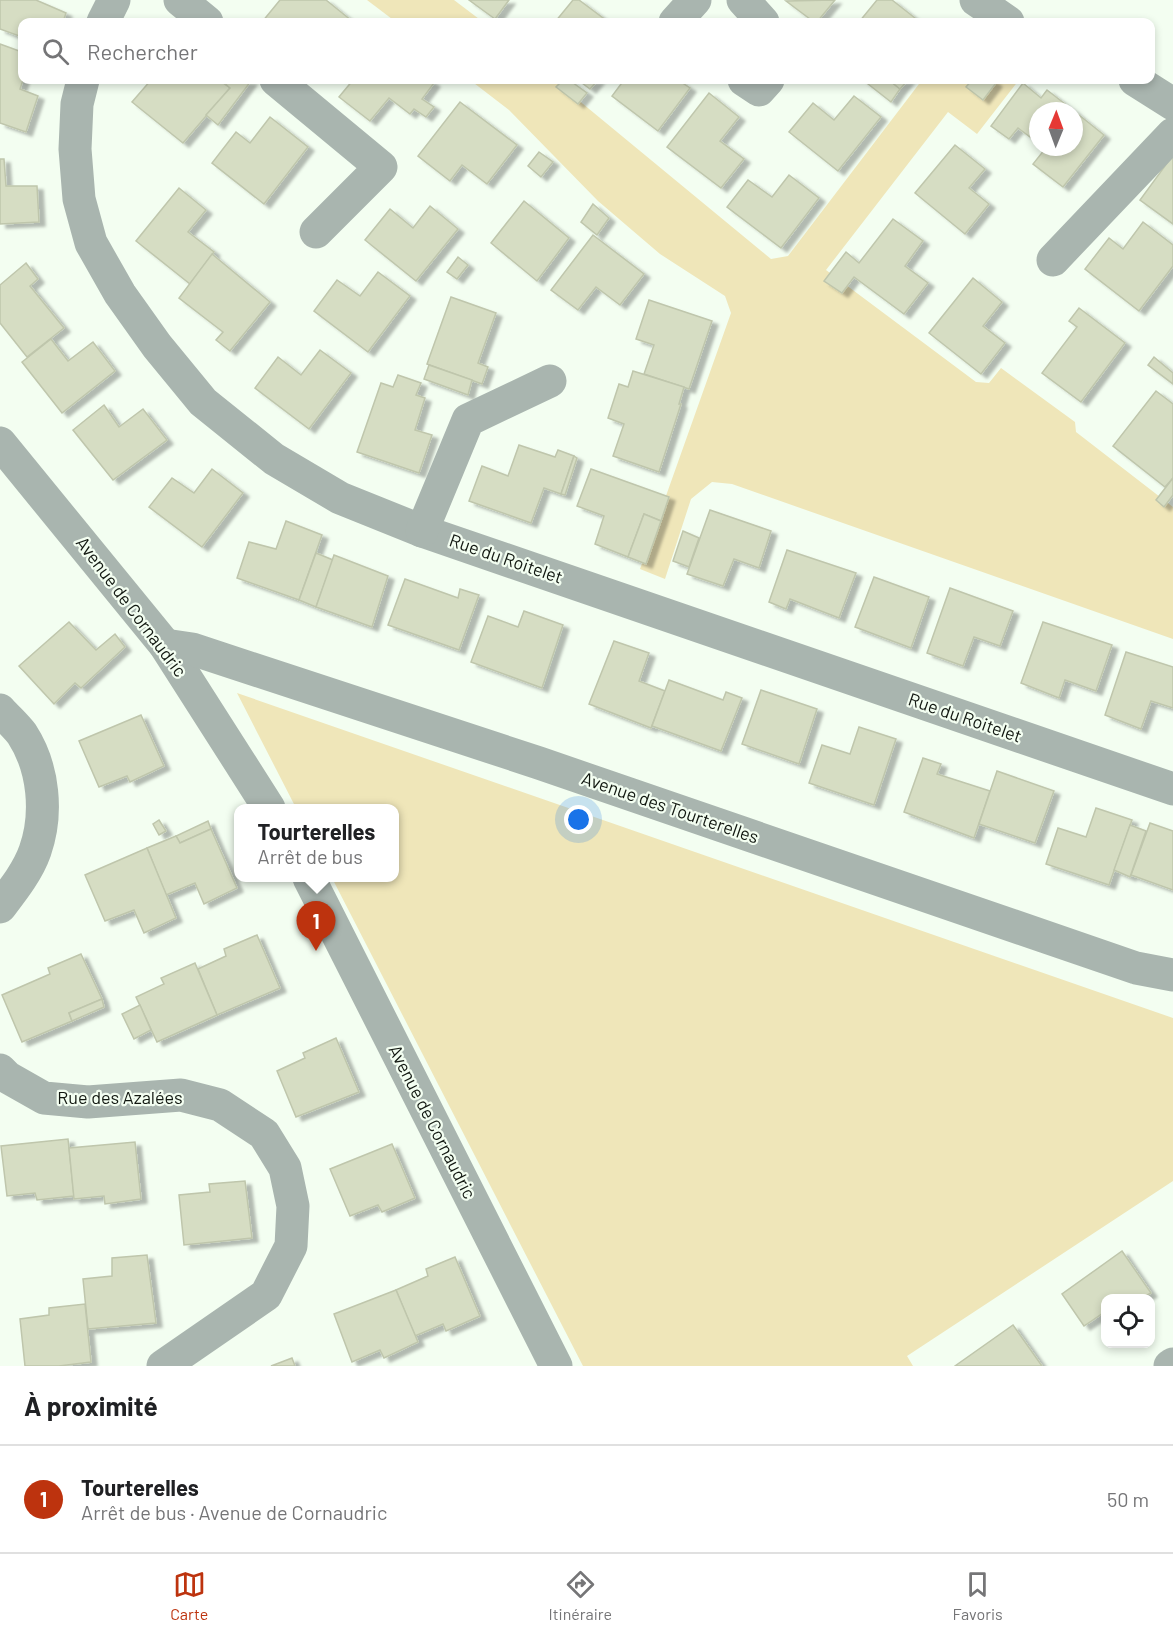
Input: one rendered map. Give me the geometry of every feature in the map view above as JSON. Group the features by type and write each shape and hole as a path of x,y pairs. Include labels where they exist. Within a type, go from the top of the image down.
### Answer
{"street":[{"path":"105,18 114,0"},
{"path":"180,0 202,18"},
{"path":"679,18 695,0"},
{"path":"743,0 759,18"},
{"path":"976,0 1002,18"},
{"name":"Rue du Roitelet","path":"81,84 77,104 75,149 79,199 91,243 120,294 157,346 203,402 274,459 340,498 422,531 1173,789"},
{"path":"281,84 381,166 316,232"},
{"path":"750,84 759,90 764,84"},
{"path":"1141,84 1173,104"},
{"path":"1053,260 1173,135"},
{"path":"422,531 468,420 550,381"},
{"name":"Avenue de Cornaudric","path":"0,443 165,645 266,804"},
{"name":"Avenue des Tourterelles","path":"165,645 192,649 527,759 1136,968 1173,975"},
{"path":"0,710 22,734 37,765 43,812 35,852 16,886 0,907"},
{"name":"Avenue de Cornaudric","path":"311,882 556,1366"},
{"name":"Rue des Azalées","path":"0,1070 7,1077 44,1098 88,1102 181,1095 220,1105 264,1134 285,1168 293,1206 291,1246 266,1295 163,1366"}],"shaded area":[{"path":"367,0 454,0 478,18 391,18"},
{"path":"475,84 559,84 771,259 788,256 919,84 1016,84 977,134 948,112 826,270 976,382 989,383 1001,368 1075,422 1076,432 1173,507 1173,639 732,484 712,482 691,499 665,579 640,569 731,313 725,296 660,254 598,201 509,110"},
{"path":"237,693 1173,1018 1173,1181 907,1356 913,1366 583,1366 334,882 399,882 399,804 294,804"}],"building":[{"path":"0,0 36,0 66,13 64,18 18,18 18,36 0,29"},
{"path":"280,0 326,0 348,18 265,18"},
{"path":"469,0 509,0 494,18"},
{"path":"573,0 579,0 603,18 558,18"},
{"path":"835,0 820,18 809,18 786,1"},
{"path":"877,0 892,0 915,18 862,18"},
{"path":"0,44 18,51 18,84 22,84 20,89 38,96 26,132 0,123"},
{"path":"148,84 224,84 230,88 183,143 132,102"},
{"path":"225,84 249,84 218,125 206,115 230,88"},
{"path":"350,84 433,84 422,99 434,107 426,117 414,109 410,114 389,98 370,121 339,97"},
{"path":"559,84 575,84 587,93 578,104 556,87"},
{"path":"583,84 594,84 590,89"},
{"path":"621,84 684,84 690,88 658,131 612,96"},
{"path":"868,84 894,84 900,89 891,102"},
{"path":"894,84 904,84 900,89"},
{"path":"969,84 995,84 983,100 966,87"},
{"path":"1022,84 1041,98 1047,90 1062,102 1029,102 1029,136 1018,128 1009,139 991,126"},
{"path":"709,93 739,117 720,141 744,159 721,188 667,147"},
{"path":"854,96 881,117 838,171 789,132 813,103 834,120"},
{"path":"460,102 517,145 487,184 462,165 450,181 418,156"},
{"path":"270,117 308,147 264,204 212,163 236,132 250,143"},
{"path":"1083,118 1104,135 1063,187 1033,164 1039,156 1083,156"},
{"path":"955,145 985,169 969,188 989,204 965,234 915,193"},
{"path":"539,152 553,162 541,177 528,166"},
{"path":"1173,155 1173,224 1140,200"},
{"path":"0,159 4,159 6,186 37,186 39,222 0,224"},
{"path":"789,175 819,198 781,248 727,207 748,180 772,197"},
{"path":"179,188 206,210 188,232 214,252 190,284 136,241"},
{"path":"524,201 569,238 537,281 491,243"},
{"path":"593,204 609,218 597,235 581,222"},
{"path":"430,206 458,229 416,281 365,240 390,209 413,228"},
{"path":"893,219 923,241 905,266 928,283 904,314 854,277 842,293 824,281 846,252 859,263"},
{"path":"1143,222 1173,245 1173,266 1139,311 1085,269 1109,238 1123,249"},
{"path":"593,235 644,274 620,305 596,287 578,310 551,290"},
{"path":"212,254 270,302 230,351 216,340 223,332 179,298"},
{"path":"458,257 468,265 457,279 447,272"},
{"path":"26,263 38,279 30,286 64,328 27,357 0,323 0,285"},
{"path":"378,272 410,296 368,352 314,311 337,280 360,296"},
{"path":"973,278 1002,302 983,326 1005,343 981,374 929,333"},
{"path":"451,297 496,313 478,363 488,367 482,384 427,364"},
{"path":"649,300 712,321 689,389 644,374 654,345 636,339"},
{"path":"1079,308 1125,343 1081,402 1042,373 1077,327 1069,321"},
{"path":"51,339 68,361 93,342 115,371 62,413 22,362"},
{"path":"320,350 351,373 309,429 255,388 278,357 301,375"},
{"path":"1154,357 1173,373 1173,384 1148,365"},
{"path":"429,365 472,380 468,395 424,379"},
{"path":"633,371 684,387 679,404 681,404 659,472 613,456 624,424 608,418 619,384 628,387"},
{"path":"398,375 421,383 416,395 425,398 415,430 432,435 419,473 357,452 381,383 393,387"},
{"path":"1156,391 1173,404 1173,478 1165,487 1113,446"},
{"path":"104,405 119,427 143,409 167,440 113,480 73,430"},
{"path":"519,445 555,457 558,450 574,456 561,494 544,488 531,523 469,501 482,466 508,476"},
{"path":"574,456 577,458 565,495 561,494"},
{"path":"212,469 243,493 202,547 149,507 172,478 194,493"},
{"path":"591,469 669,497 661,521 644,514 628,557 595,544 604,516 577,506"},
{"path":"1173,478 1173,495 1164,507 1156,500"},
{"path":"710,510 771,531 759,568 734,559 723,586 687,574"},
{"path":"644,514 661,521 646,564 628,557"},
{"path":"286,521 322,535 299,600 237,578 249,542 276,549"},
{"path":"683,531 699,538 689,567 673,561"},
{"path":"787,550 856,573 839,618 790,599 786,609 769,602"},
{"path":"316,553 333,560 316,607 299,600"},
{"path":"334,555 388,576 372,627 316,607"},
{"path":"874,577 929,597 911,648 855,627"},
{"path":"405,579 458,598 460,589 479,595 459,650 388,625"},
{"path":"950,588 1013,611 1000,646 974,637 963,666 927,653"},
{"path":"524,611 563,625 542,688 471,662 488,616 518,627"},
{"path":"69,622 96,650 115,634 125,647 81,688 75,683 54,704 19,666"},
{"path":"1043,622 1112,645 1096,691 1065,680 1059,698 1021,683"},
{"path":"614,641 649,653 639,681 665,691 651,728 589,704"},
{"path":"1126,652 1173,667 1173,708 1151,701 1141,729 1105,715"},
{"path":"669,680 723,700 726,692 742,698 721,751 652,726"},
{"path":"761,690 817,709 799,764 742,744"},
{"path":"141,715 164,766 130,782 127,776 99,787 79,741"},
{"path":"859,727 896,739 874,805 809,783 822,745 850,754"},
{"path":"923,758 941,764 937,774 990,791 974,838 904,812"},
{"path":"997,771 1054,791 1035,843 979,824"},
{"path":"1096,808 1132,820 1109,885 1046,864 1058,828 1086,837"},
{"path":"159,820 166,831 159,835 153,824"},
{"path":"208,821 211,829 180,843 176,836"},
{"path":"1150,823 1173,831 1173,890 1131,875"},
{"path":"1130,825 1146,831 1130,877 1114,870"},
{"path":"211,829 237,888 204,904 195,883 166,895 147,848 176,836 180,843"},
{"path":"147,848 176,918 144,933 134,910 105,921 85,875"},
{"path":"257,935 280,988 217,1015 198,969 226,956 224,949"},
{"path":"81,954 102,999 69,1013 72,1021 22,1042 2,995 50,974 48,968"},
{"path":"195,963 217,1015 157,1042 136,997 164,984 161,978"},
{"path":"102,999 104,1007 72,1021 69,1013"},
{"path":"140,1005 151,1030 134,1039 122,1014"},
{"path":"336,1038 359,1092 296,1117 277,1071 305,1058 303,1053"},
{"path":"68,1139 74,1196 37,1200 35,1193 7,1196 1,1146"},
{"path":"135,1142 141,1199 105,1204 104,1196 74,1199 69,1148"},
{"path":"392,1144 415,1198 382,1212 378,1205 350,1216 330,1169"},
{"path":"245,1181 252,1238 184,1245 179,1195 210,1192 209,1184"},
{"path":"1122,1251 1151,1293 1101,1294 1101,1314 1084,1326 1062,1294"},
{"path":"147,1255 156,1323 88,1329 83,1279 112,1276 112,1258"},
{"path":"455,1257 480,1316 446,1331 443,1324 415,1336 396,1290 428,1276 426,1269"},
{"path":"396,1290 418,1342 384,1358 380,1350 352,1362 334,1314"},
{"path":"85,1304 91,1362 59,1366 25,1366 20,1319 49,1315 49,1308"},
{"path":"1013,1325 1042,1366 955,1366"},
{"path":"292,1358 295,1366 271,1366"}],"place":[{"name":"Tourterelles","path":"316,951"}]}
